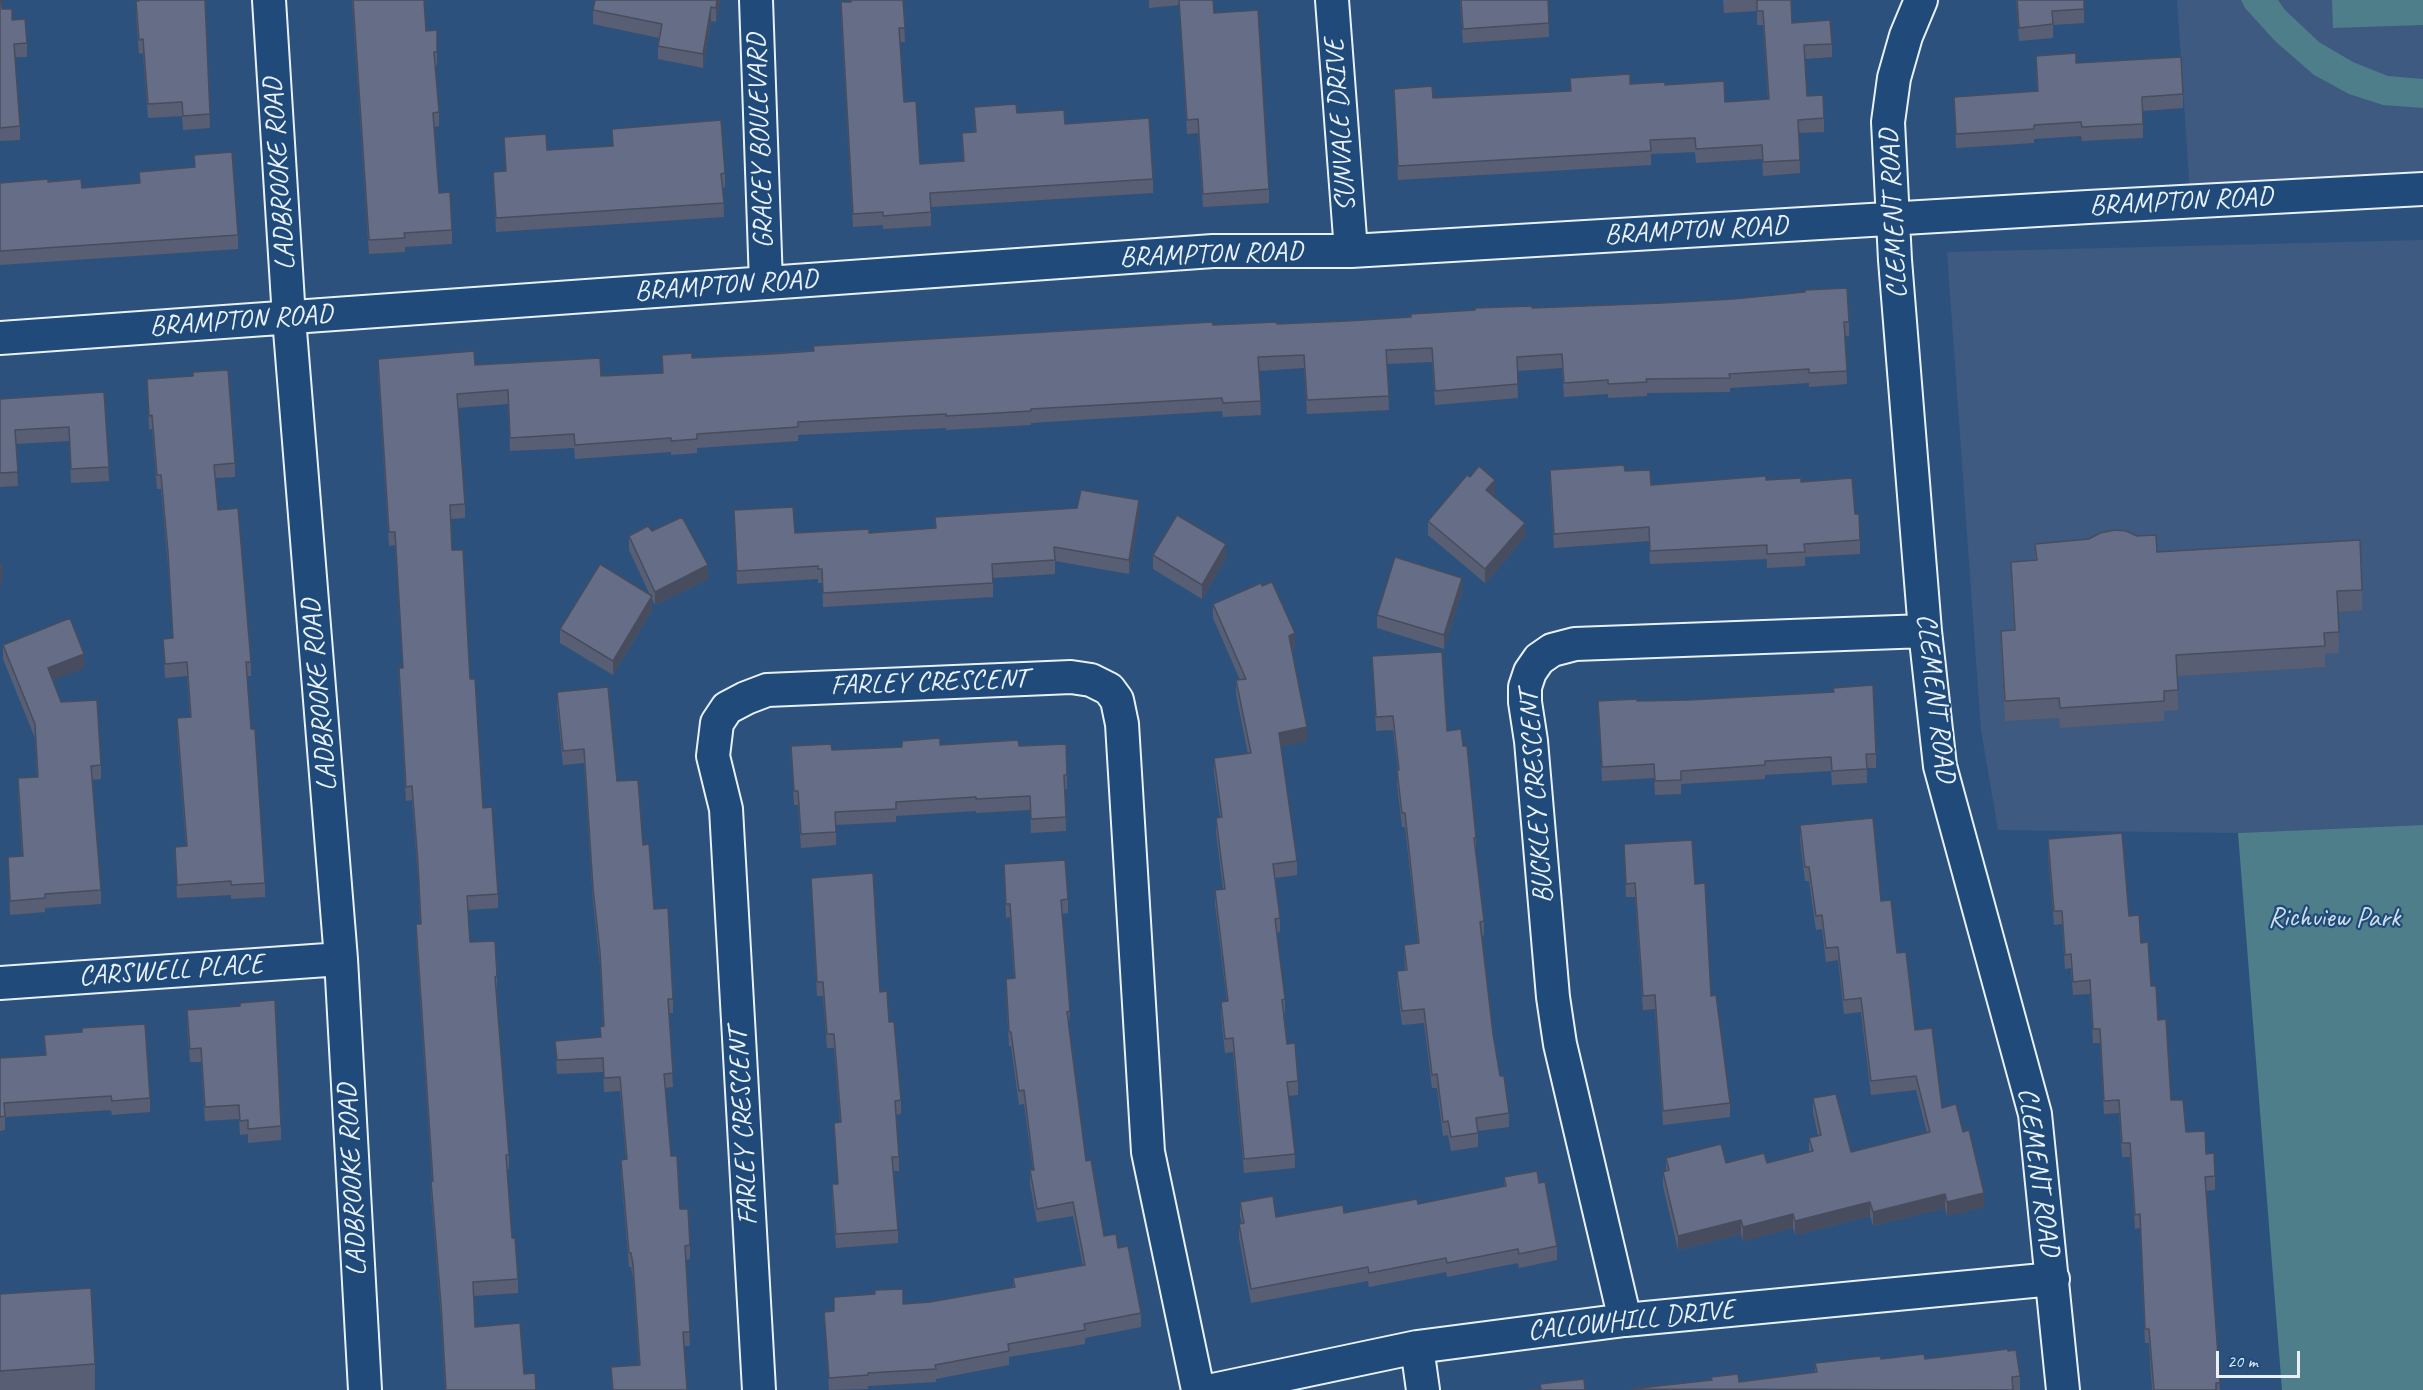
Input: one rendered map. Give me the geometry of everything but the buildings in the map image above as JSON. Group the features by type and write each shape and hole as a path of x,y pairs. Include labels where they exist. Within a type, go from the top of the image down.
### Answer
{"street":[{"name":"LADBROOKE ROAD","path":"269,0 289,318 341,959 365,1390"},
{"name":"GRACEY BOULEVARD","path":"756,0 766,283"},
{"name":"SUNVALE DRIVE","path":"1332,0 1351,250"},
{"name":"CLEMENT ROAD","path":"1921,0 1906,36 1894,78 1888,122 1893,219 1925,631 1940,766 2035,1114 2063,1390"},
{"name":"BRAMPTON ROAD","path":"0,338 1213,251 1351,250 2423,189"},
{"name":"BUCKLEY CRESCENT","path":"1625,1320 1568,1077 1553,997 1531,741 1525,702 1525,687 1530,672 1545,654 1567,645 1925,631"},
{"name":"FARLEY CRESCENT","path":"759,1390 726,809 713,756 717,723 728,708 767,690 1071,677 1092,680 1109,689 1117,700 1122,724 1148,1152 1198,1390"},
{"name":"CARSWELL PLACE","path":"0,983 341,959"},
{"name":"CALLOWHILL DRIVE","path":"1213,1390 1417,1347 1625,1320 2053,1279"},
{"path":"1417,1347 1423,1390"}],"shaded area":[{"path":"2177,0 2423,0 2423,177 2190,193"},
{"path":"2423,240 2423,825 2238,833 1998,830 1981,730 1947,252"}],"green space":[{"path":"2241,0 2278,0 2285,10 2319,42 2353,62 2388,76 2423,79 2423,108 2383,105 2349,94 2314,75 2276,42 2245,8"},
{"path":"2332,0 2423,0 2423,25 2333,28"},
{"name":"Richview Park","path":"2423,825 2423,1390 2282,1390 2238,833"}]}
